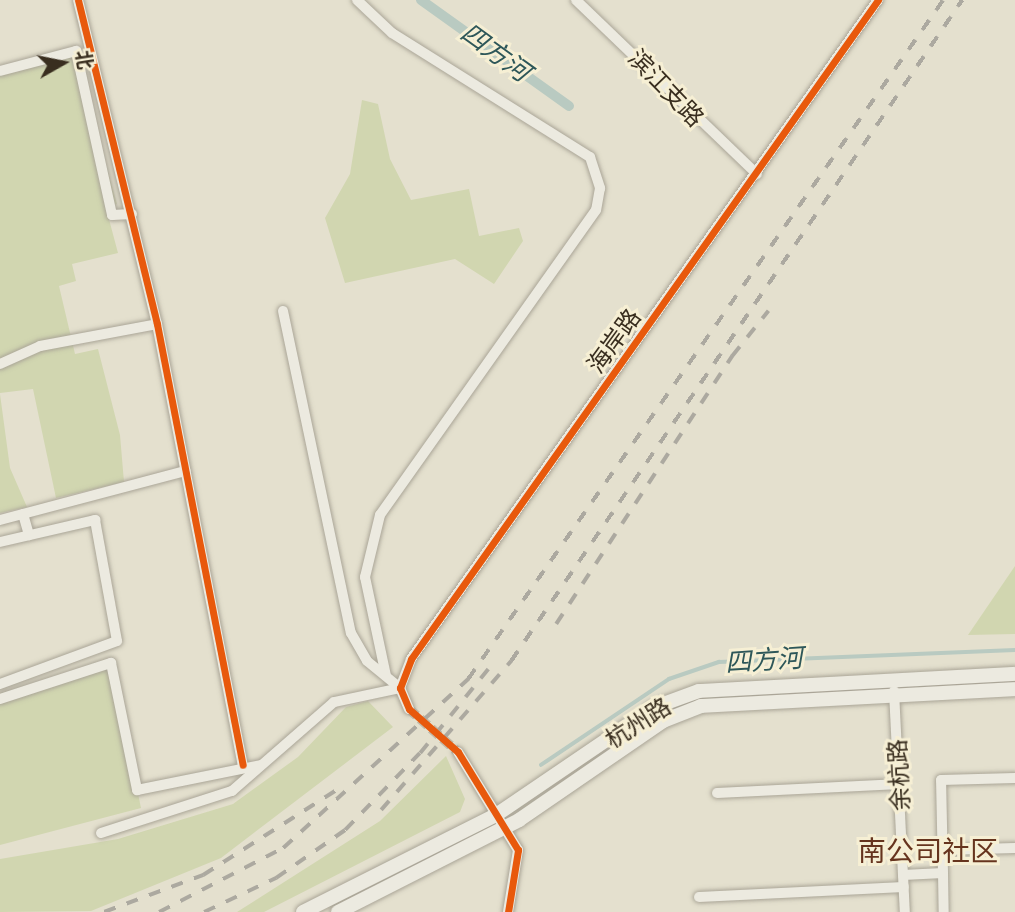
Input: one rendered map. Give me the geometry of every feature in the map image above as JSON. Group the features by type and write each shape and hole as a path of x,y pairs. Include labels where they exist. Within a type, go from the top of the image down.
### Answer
{"main road":[{"name":"杭州路","path":"303,912 496,815 669,701 712,689 1015,674"},
{"name":"杭州路","path":"338,912 504,828 663,721 701,706 1015,689"}],"street":[{"path":"78,0 157,324 243,765"},
{"path":"357,0 392,33 581,151 600,188 596,210 380,515 365,578 386,676"},
{"name":"滨江支路","path":"576,0 757,174"},
{"name":"海岸路","path":"400,688 411,659 878,0"},
{"path":"0,71 76,51 112,215 131,214"},
{"path":"283,311 351,633 367,660 400,688 409,709"},
{"path":"0,364 40,346 157,324"},
{"path":"0,520 186,471"},
{"path":"23,514 29,535"},
{"path":"0,542 95,520 117,641 0,684"},
{"path":"0,699 111,663 137,790 243,765 261,765"},
{"name":"余杭路","path":"894,680 905,912"},
{"path":"101,833 232,791 334,702 400,688"},
{"path":"458,751 518,850 508,912"},
{"path":"944,912 941,780 1015,778"},
{"path":"717,793 900,784"},
{"path":"943,850 1015,849"},
{"path":"903,875 943,873"},
{"path":"699,897 904,887"}],"green space":[{"path":"75,54 117,204 106,208 118,253 72,264 76,281 59,286 75,354 98,349 120,435 124,482 56,498 33,389 0,393 0,72"},
{"path":"362,100 378,104 390,159 411,200 469,189 479,236 519,228 523,241 494,284 455,259 345,283 325,218 350,174"},
{"path":"0,394 10,468 27,507 0,513"},
{"path":"1015,566 1015,634 968,635"},
{"path":"111,663 141,808 0,845 0,693"},
{"path":"368,701 393,727 221,858 91,911 0,912 0,859 118,839 233,804 298,757 346,707"},
{"path":"446,756 465,799 460,812 264,912 237,912 380,821"}],"waterway":[{"name":"四方河","path":"421,0 569,106"},
{"name":"四方河","path":"541,765 669,679 719,662 1015,650"}],"tunnel":[{"path":"409,709 458,752"}],"railway":[{"path":"159,912 283,848 468,679 943,0"},
{"path":"381,810 511,661 962,0"},
{"path":"556,624 732,356 768,311"},
{"path":"204,912 276,878 345,830 420,753 494,662"},
{"path":"104,912 203,875 338,789"}],"cycle path":[{"path":"78,0 157,324 243,765"},
{"path":"508,912 518,850 458,752 409,709 400,688 411,659 878,0"}],"district":[{"name":"南公司社区","path":"928,852"}]}
